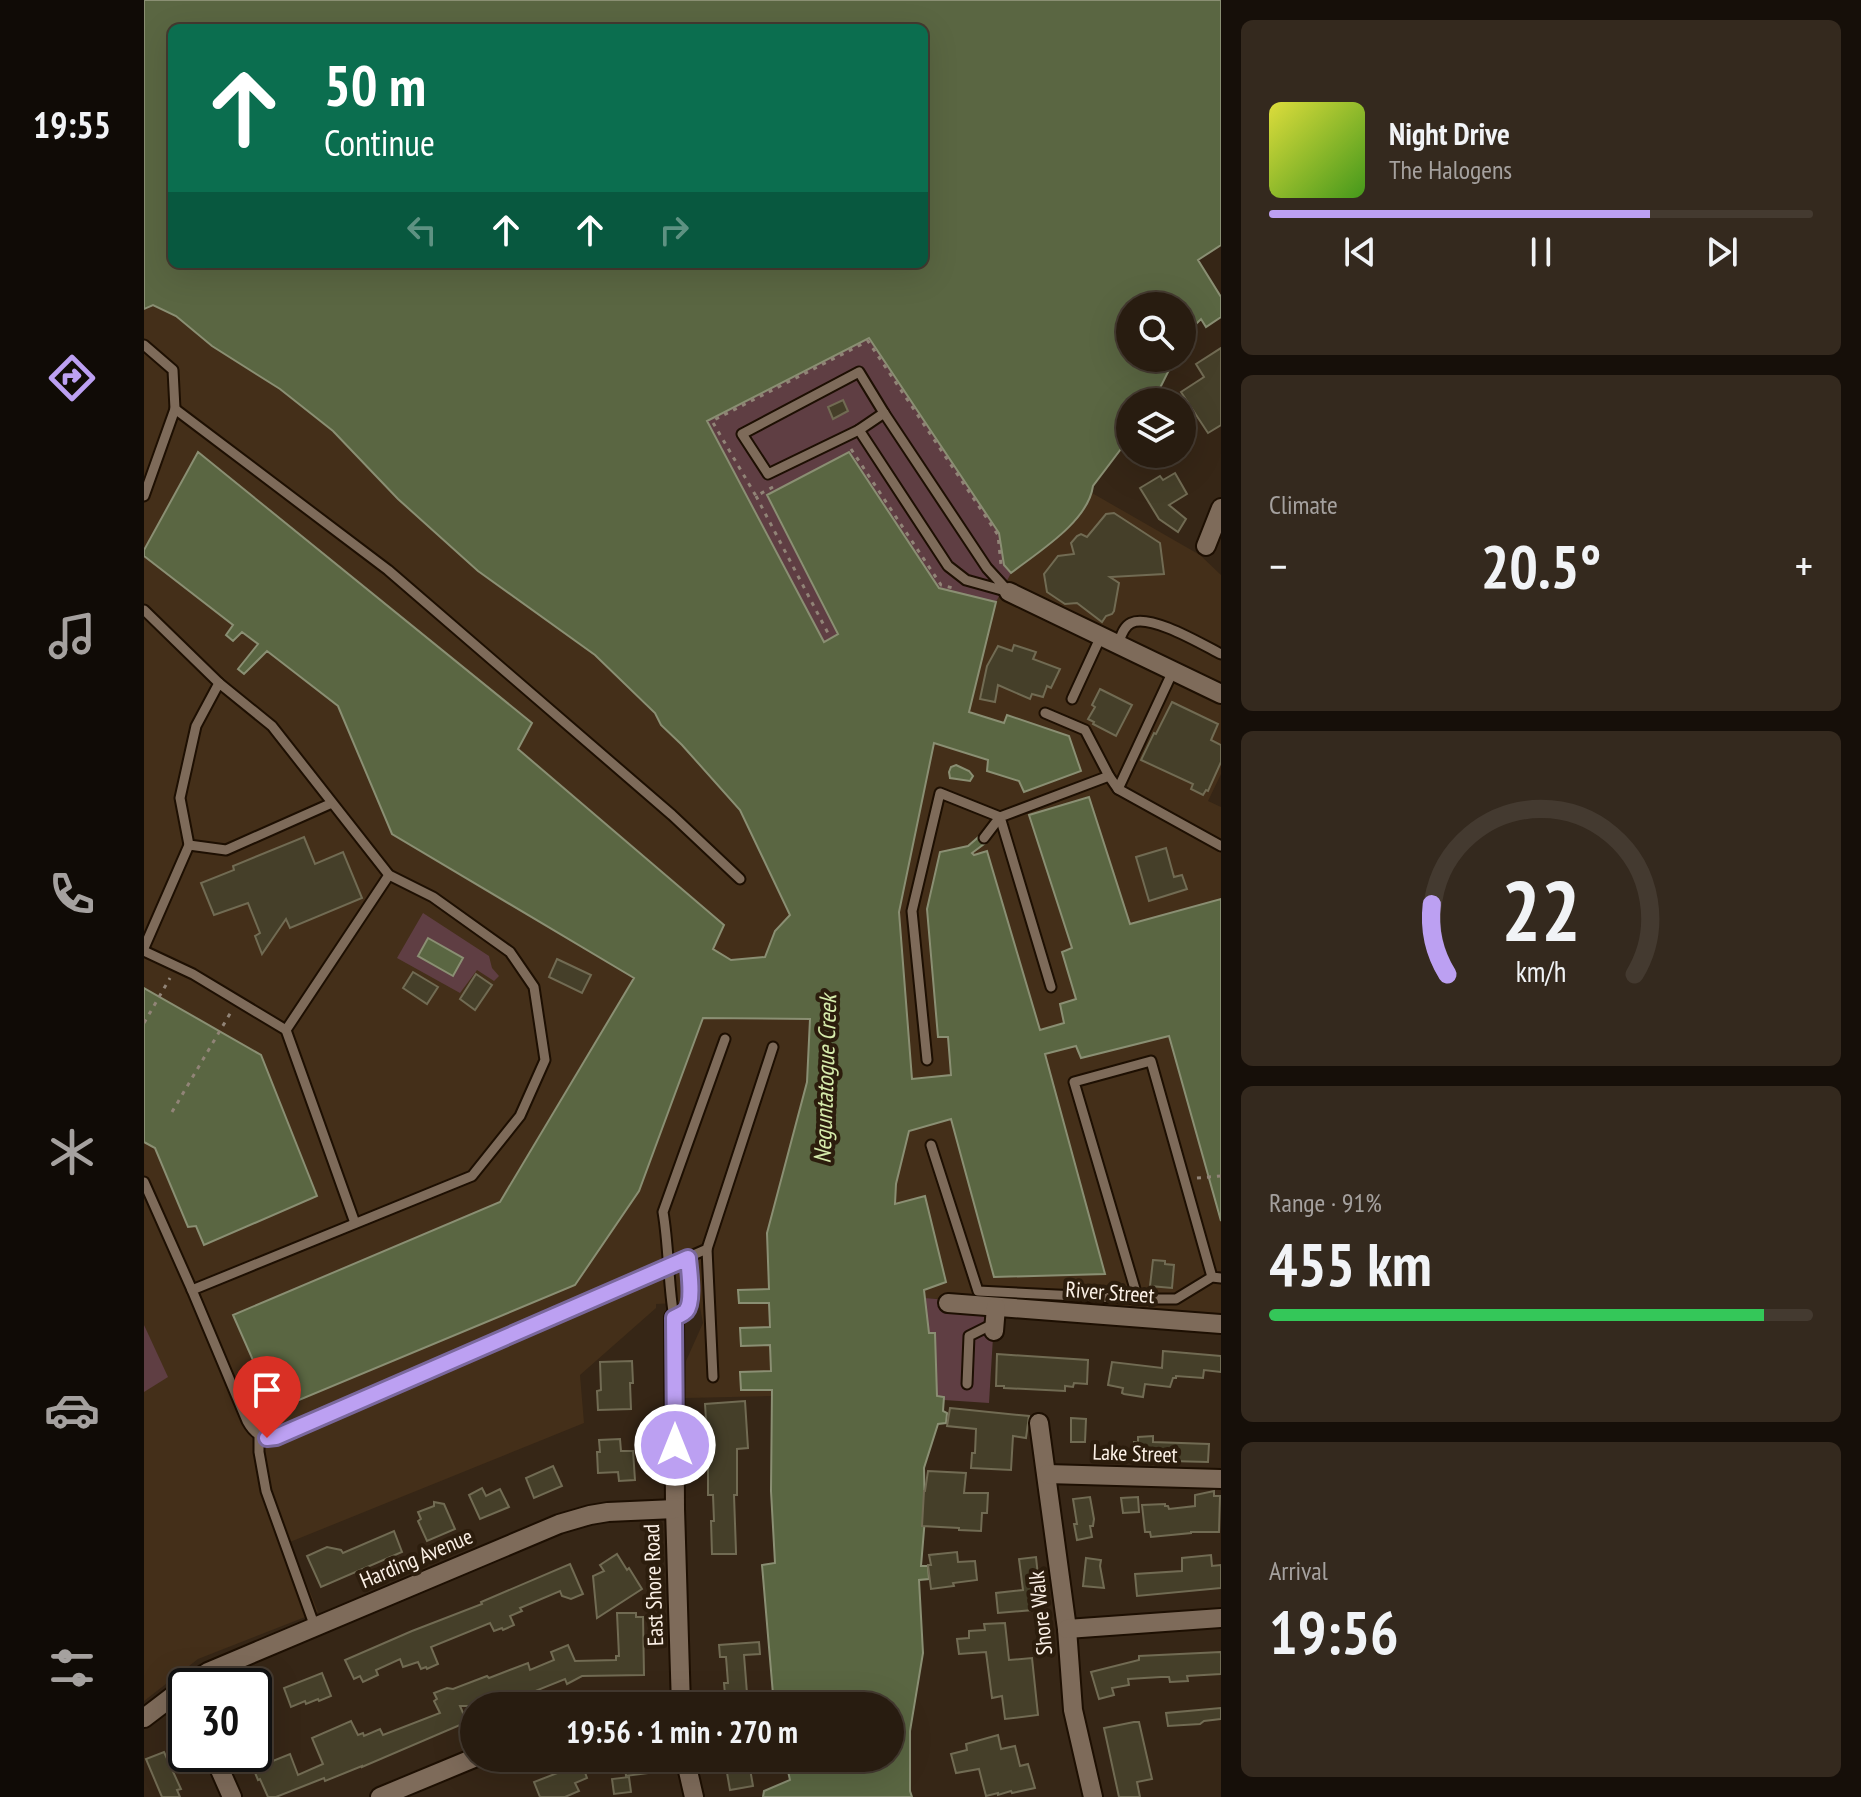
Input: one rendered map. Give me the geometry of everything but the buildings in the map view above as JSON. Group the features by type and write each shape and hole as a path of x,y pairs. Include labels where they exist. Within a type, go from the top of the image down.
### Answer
{"street":[{"path":"1206,546 1221,508"},
{"path":"1009,592 1221,694"},
{"name":"River Street","path":"948,1303 995,1320 1221,1324"},
{"name":"East Shore Road","path":"674,1318 681,1692"},
{"name":"Shore Walk","path":"1039,1423 1067,1629 1073,1710 1093,1797"},
{"name":"Lake Street","path":"1047,1474 1221,1479"},
{"name":"Harding Avenue","path":"218,1668 559,1524 608,1512 675,1509"},
{"path":"1067,1629 1221,1618"},
{"name":"Harding Avenue","path":"144,1718 168,1701"},
{"path":"380,1797 460,1764"},
{"path":"221,1772 232,1797"},
{"path":"688,1772 694,1797"}],"lane":[{"path":"144,345 173,370 175,409 144,496"},
{"path":"884,413 859,430 768,474 742,434 859,372 987,568 1009,592"},
{"path":"175,409 388,570 672,815 740,879"},
{"path":"859,430 948,566 966,580 1009,592"},
{"path":"144,610 219,683 272,726 389,875 433,897 510,952 534,987 545,1060 520,1116 472,1176 192,1290"},
{"path":"1072,699 1110,640 1133,621 1154,623 1173,630 1221,654"},
{"path":"1118,789 1173,671"},
{"path":"219,683 196,726 180,798 189,845 144,949 193,974 286,1030 355,1223"},
{"path":"1045,713 1085,730 1118,789 1221,846"},
{"path":"984,838 1000,817 1109,776"},
{"path":"927,1060 912,911 940,793 1000,817"},
{"path":"189,845 226,850 332,803"},
{"path":"1000,817 1051,987"},
{"path":"286,1030 389,875"},
{"path":"688,1258 688,1306 685,1312 674,1318 663,1212 725,1039"},
{"path":"713,1377 707,1249 773,1047"},
{"path":"931,1145 978,1291 1138,1299 1176,1299 1217,1278 1151,1061 1074,1082 1138,1299"},
{"path":"144,1182 247,1421 259,1436 260,1464 266,1491 315,1627"},
{"path":"259,1436 276,1437 707,1249"},
{"path":"967,1384 969,1336 995,1320"}],"path":[{"path":"756,496 829,635"},
{"path":"144,1023 177,966"},
{"path":"172,1112 237,1000"},
{"path":"1205,1178 1221,1176"}],"shaded area":[{"path":"153,305 176,316 212,346 280,389 333,431 398,499 478,571 595,655 655,713 661,725 740,810 791,915 775,931 765,957 731,960 712,949 723,924 517,749 532,723 198,453 144,550 144,309"},
{"path":"869,338 1000,533 1004,565 1011,573 1076,521 1092,493 1200,555 1221,575 1221,774 1208,801 1221,807 1221,899 1130,924 1089,797 1029,815 1072,949 1062,952 1076,1000 1064,1023 1039,1030 987,852 972,853 987,842 982,834 968,846 940,852 927,909 938,1036 948,1036 952,1075 911,1079 899,912 934,743 988,761 987,771 1019,781 1069,736 1008,716 1005,723 969,712 996,603 939,588 849,452 767,495 839,634 707,421"},
{"path":"869,338 1000,533 1004,565 1011,573 996,602 939,588 848,452 767,495 839,634 824,642 707,421"},
{"path":"144,556 233,625 233,641 242,632 258,644 238,668 244,673 267,650 338,706 392,834 634,978 500,1202 233,1315 639,1191 703,1017 810,1019 807,1082 767,1233 769,1289 738,1290 769,1302 770,1327 740,1329 770,1345 771,1371 741,1372 742,1390 772,1389 772,1396 685,1398 686,1361 703,1323 699,1302 656,1304 656,1308 580,1375 584,1423 290,1542 318,1612 198,1659 186,1668 168,1668 168,1682 144,1701 144,1142 155,1148 188,1227 196,1225 261,1055 144,988"},
{"path":"423,913 489,956 492,968 499,976 494,981 477,970 460,993 397,958"},
{"path":"1169,1036 1221,1221 1221,1321 925,1298 924,1289 945,1282 925,1196 895,1205 896,1184 909,1131 951,1119 995,1277 1104,1274 1045,1054 1076,1046 1081,1058"},
{"path":"925,1298 995,1304 989,1403 944,1400 937,1396 935,1334 929,1334"},
{"path":"144,1325 168,1377 144,1392"}],"water":[{"name":"Neguntatogue Creek","path":"144,0 1221,0 1221,245 1198,260 1221,297 1221,317 1206,327 1201,319 1196,324 1196,292 1116,292 1116,372 1168,372 1160,388 1116,388 1116,456 1093,486 1082,512 1047,546 1011,573 1004,565 999,533 869,338 707,421 824,642 838,634 767,495 849,452 939,588 996,602 969,712 1004,723 1007,715 1069,736 1081,771 1024,792 1019,781 987,771 988,760 934,743 899,912 912,1079 951,1075 948,1037 938,1037 927,909 940,852 968,846 982,834 988,841 972,853 987,851 1040,1030 1064,1023 1060,1004 1076,999 1062,952 1072,948 1029,815 1089,797 1130,924 1221,899 1221,1221 1169,1036 1081,1058 1076,1046 1045,1054 1105,1274 994,1277 951,1119 909,1131 896,1184 895,1204 925,1196 946,1282 924,1290 929,1333 935,1333 937,1396 944,1397 943,1411 947,1413 946,1423 938,1424 924,1468 925,1518 921,1566 928,1566 929,1579 919,1580 923,1653 910,1731 912,1797 763,1797 764,1791 790,1780 788,1772 904,1772 904,1692 773,1692 762,1565 775,1563 771,1491 772,1390 741,1390 740,1372 771,1371 770,1345 741,1346 740,1328 770,1327 769,1303 739,1303 738,1290 769,1289 767,1233 807,1082 810,1019 703,1018 639,1191 575,1285 275,1410 233,1315 500,1202 634,978 392,834 338,706 267,651 244,674 238,669 258,644 242,632 233,641 226,635 233,625 144,556 144,550 198,452 532,723 518,749 724,925 713,949 731,960 765,957 775,931 790,915 740,810 661,725 655,713 595,655 478,571 398,499 333,431 280,389 212,346 176,316 153,305 144,309"},
{"path":"956,765 969,771 973,776 970,781 950,778 951,767"},
{"path":"428,938 463,958 453,976 418,956"},
{"path":"144,988 261,1055 317,1196 204,1245 196,1226 188,1227 155,1148 144,1142"}],"route":[{"path":"267,1438 276,1437 688,1258 688,1306 685,1312 674,1318 675,1445"}]}
